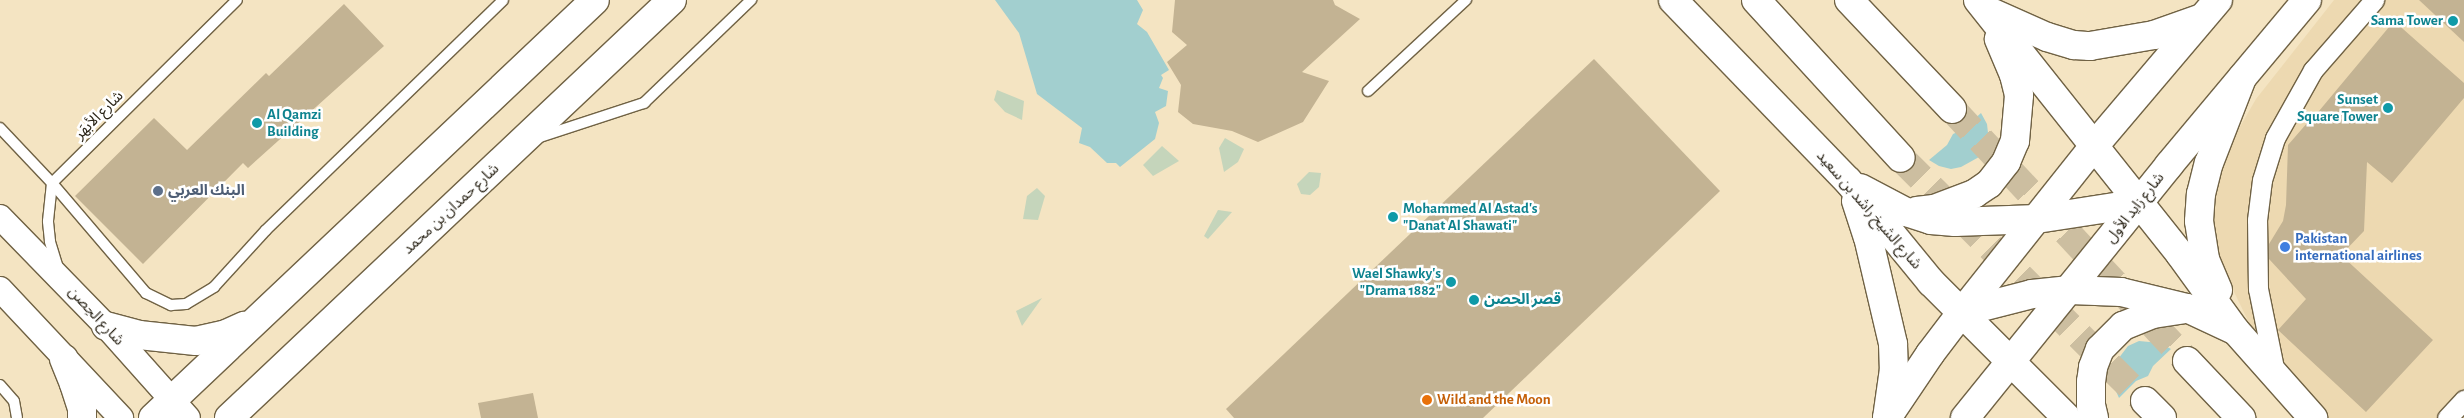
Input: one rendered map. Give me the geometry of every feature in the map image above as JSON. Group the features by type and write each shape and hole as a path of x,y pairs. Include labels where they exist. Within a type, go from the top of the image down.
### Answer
{"main road":[{"path":"563,0 567,27"},
{"path":"171,412 255,322 595,0"},
{"name":"شارع حمدان بن محمد","path":"229,418 672,0"},
{"name":"شارع الشيخ راشد بن سعيد","path":"1673,0 1848,181 1921,271 2067,418"},
{"path":"1756,0 1901,158"},
{"path":"1849,0 1952,109"},
{"path":"1876,0 1902,54"},
{"name":"شارع زايد الأول","path":"1965,418 2307,0"},
{"path":"1906,212 1934,209 1974,194 1989,184 2006,162 2016,141 2019,95 2014,75 1983,5"},
{"path":"1983,5 2140,203 2235,330 2276,379 2313,418"},
{"path":"1983,5 2047,37 2074,45 2090,46 2154,35 2210,9"},
{"path":"1887,418 1930,354 1962,312 2095,145 2210,9"},
{"path":"2235,330 2205,259 2199,222 2201,194 2208,163 2242,78"},
{"path":"1848,181 1906,212 1931,220 1954,222 2037,219 2140,203"},
{"path":"1848,181 1866,229 1893,344 1894,369 1887,418"},
{"path":"1962,312 2032,294 2070,290 2121,292 2187,308 2235,330"},
{"path":"2094,418 2091,405 2091,382 2093,366 2100,349 2123,326 2138,319 2187,308"},
{"path":"106,326 139,335 196,340 226,334 255,322"},
{"path":"64,359 82,410 82,418"},
{"path":"2188,361 2241,418"}],"street":[{"path":"2276,379 2258,289 2257,220 2262,180 2275,138 2298,94 2313,70 2374,0"},
{"name":"شارع الحِصن","path":"0,217 106,326 171,412"},
{"path":"0,289 121,418"},
{"path":"2447,418 2464,400"}],"lane":[{"name":"شارع الأبهَر","path":"52,183 237,0"},
{"path":"0,128 52,183 146,293 171,305 186,304 195,301 214,287 266,230 503,0"},
{"path":"520,144 644,103 752,0"},
{"path":"1368,91 1466,0"},
{"path":"52,183 48,221 50,241 62,279"},
{"path":"0,385 14,401 17,418"}],"shaded area":[{"path":"2334,0 2464,0 2464,418 2329,418 2254,333 2219,261 2209,214 2216,176 2237,132 2256,99"}],"green space":[{"path":"997,90 1024,101 1022,120 1005,112 994,100"},
{"path":"1225,138 1244,149 1238,162 1224,172 1219,148"},
{"path":"1162,146 1179,161 1153,176 1143,165"},
{"path":"1309,172 1321,173 1319,187 1310,195 1301,194 1297,184"},
{"path":"1037,188 1045,196 1038,220 1023,219 1027,196"},
{"path":"1218,210 1232,212 1208,239 1204,236"},
{"path":"1042,298 1022,326 1016,311"}],"water":[{"path":"995,0 1137,0 1143,10 1137,24 1147,32 1169,70 1161,75 1163,78 1159,88 1168,91 1166,106 1155,112 1159,123 1155,139 1120,167 1116,163 1107,163 1090,147 1079,143 1082,128 1037,94 1019,33"},
{"path":"1981,113 1987,124 1988,133 1987,142 1979,157 1961,167 1951,169 1939,166 1929,160 1947,145 1953,134 1962,130"},
{"path":"2139,341 2160,343 2171,349 2153,366 2148,376 2136,381 2119,398 2112,382 2115,363 2128,346"}],"building":[{"path":"1175,0 1333,0 1335,5 1360,19 1302,72 1329,81 1303,122 1258,142 1232,131 1193,124 1178,112 1181,85 1167,62 1187,45 1172,32"},
{"name":"Sama Tower","path":"2419,0 2464,0 2464,42"},
{"path":"344,4 384,46 248,168 243,163 143,264 75,196 154,118 187,150 266,73 269,76"},
{"path":"2394,21 2464,83 2464,98 2392,183 2367,162 2364,231 2341,255 2433,340 2366,412 2278,330 2306,299 2269,259 2269,244 2283,221 2286,205 2288,145 2309,123"},
{"name":"قصر الحصن","path":"1594,59 1720,191 1483,418 1234,418 1226,409"},
{"path":"533,393 538,418 481,418 478,403"}],"tunnel":[{"path":"1952,109 2187,361"},
{"path":"1901,158 2145,401"}],"place":[{"name":"Sama Tower","path":"2453,21"},
{"name":"Sunset Square Tower","path":"2388,108"},
{"name":"Al Qamzi Building","path":"257,123"},
{"name":"البنك العربي","path":"158,191"},
{"name":"Mohammed Al Astad's \"Danat Al Shawati\"","path":"1393,217"},
{"name":"Pakistan international airlines","path":"2285,247"},
{"name":"Wael Shawky's \"Drama 1882\"","path":"1451,282"},
{"name":"قصر الحصن","path":"1474,300"},
{"name":"Wild and the Moon","path":"1427,400"}]}
